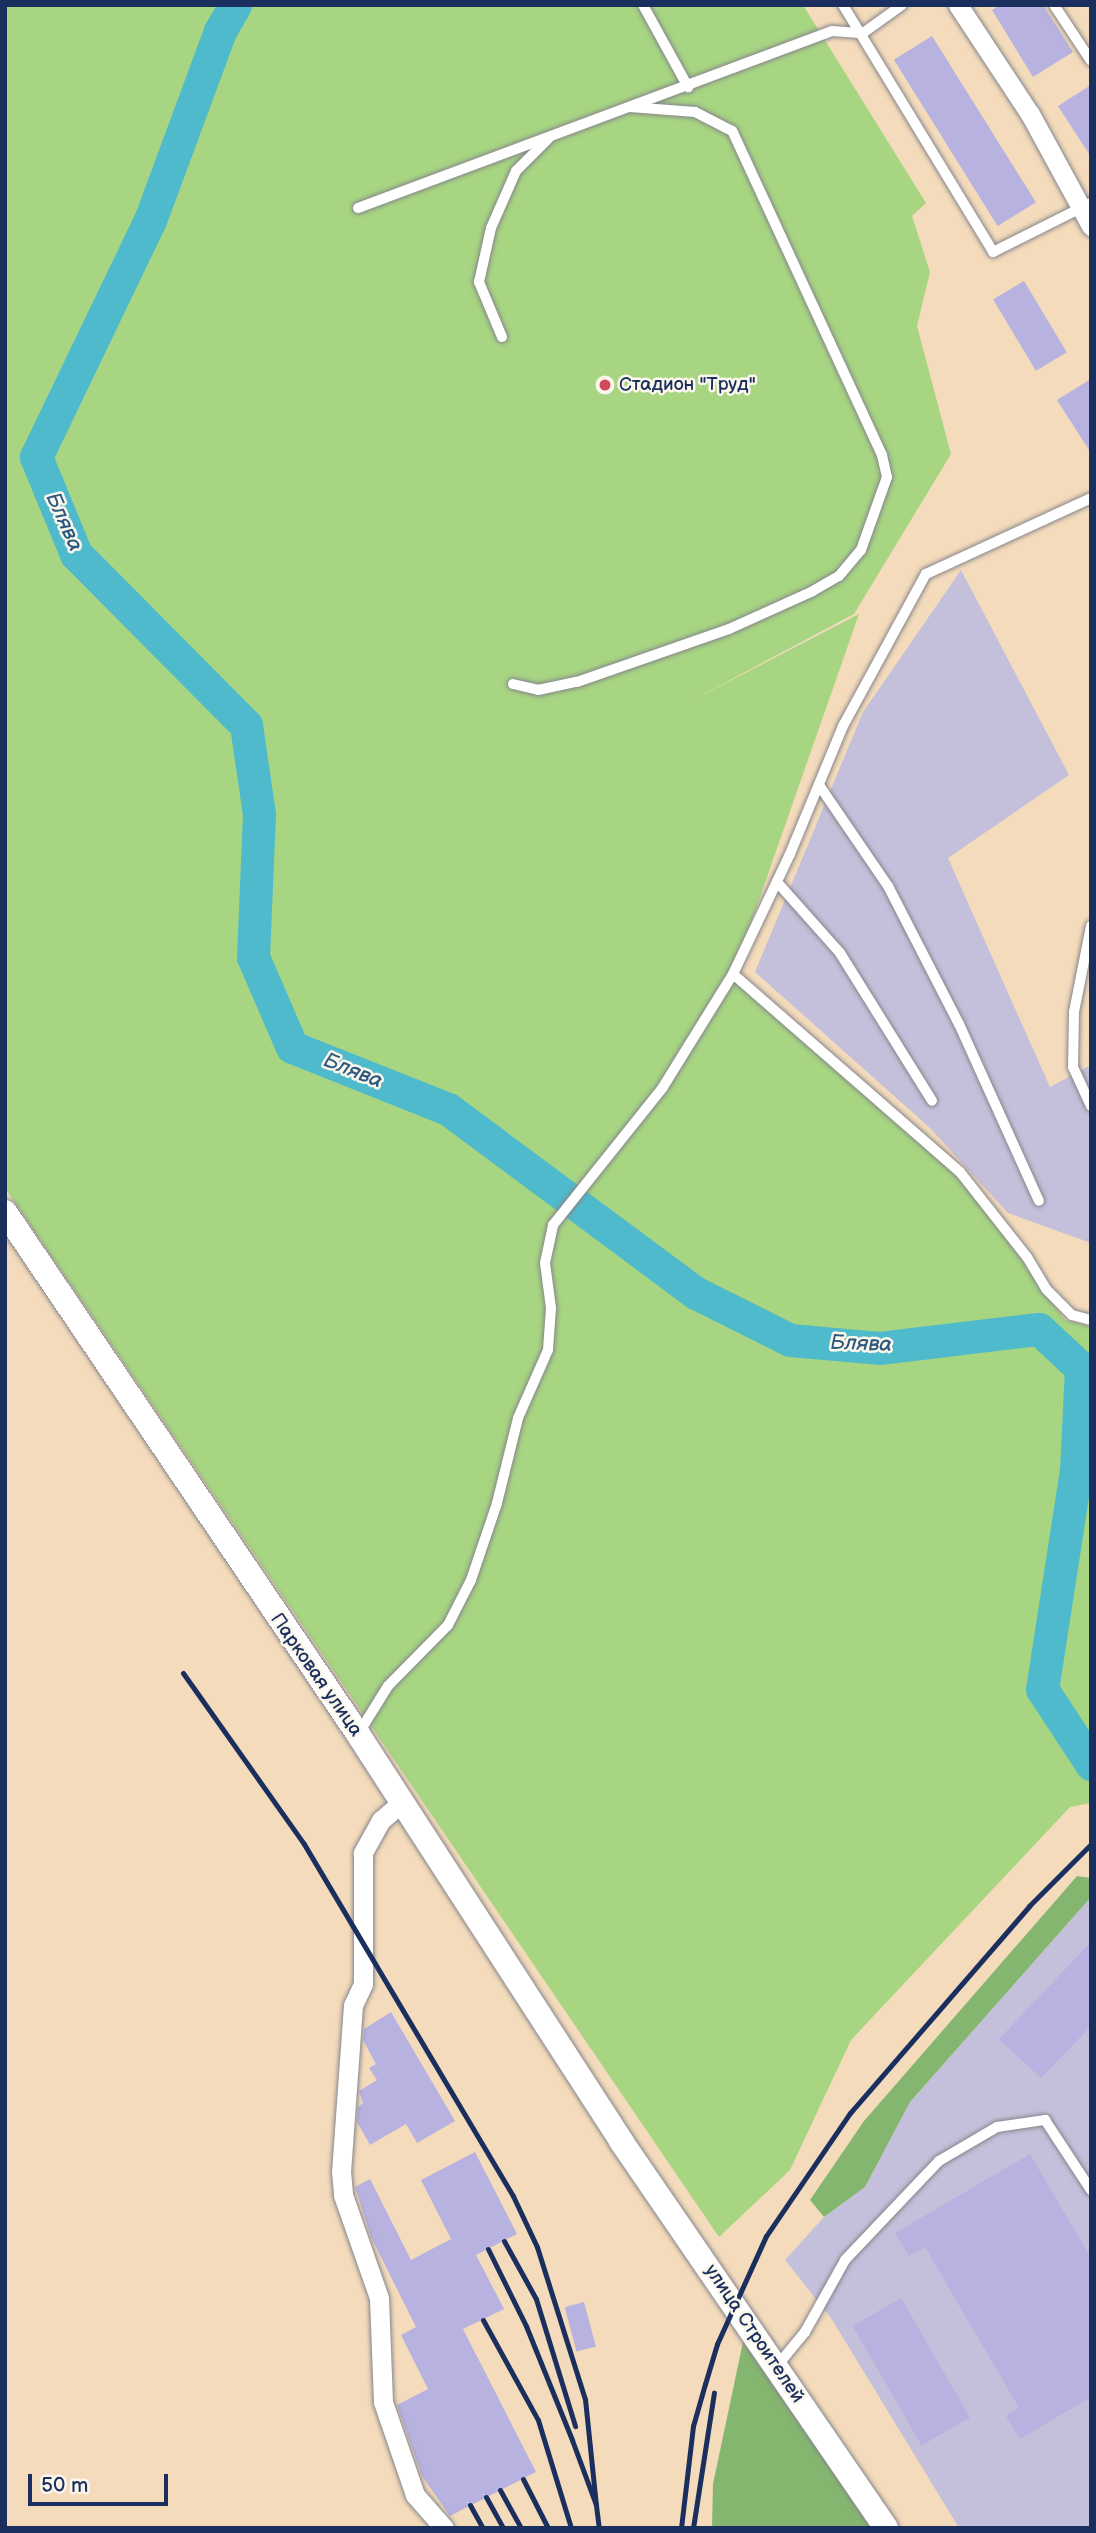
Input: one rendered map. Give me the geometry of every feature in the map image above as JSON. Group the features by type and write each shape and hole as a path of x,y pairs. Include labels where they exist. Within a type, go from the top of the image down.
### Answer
{"street":[{"path":"958,5 1030,114 1088,213"},
{"name":"Парковая улица","path":"5,1212 358,1734 621,2141"},
{"path":"402,1802 381,1820 363,1853 365,1959 350,2028 341,2171 343,2195 379,2298 385,2354 383,2402 415,2495 444,2528"},
{"name":"улица Строителей","path":"621,2141 886,2528"}],"lane":[{"path":"643,5 688,87"},
{"path":"844,5 993,252 1088,213"},
{"path":"358,208 832,31 863,33 902,5"},
{"path":"1054,5 1091,61"},
{"path":"513,684 538,691 577,682 729,629 830,582 861,550 887,477 882,455 732,131 695,112 630,107"},
{"path":"502,337 479,282 491,228 516,172 552,135"},
{"path":"358,1734 388,1686 448,1625 471,1580 518,1418 548,1350 551,1308 545,1263 553,1225 663,1087 733,974 777,882 843,726 926,574 1091,498"},
{"path":"819,785 888,886 959,1024 1039,1201"},
{"path":"777,882 841,953 932,1101"},
{"path":"1091,926 1074,1012 1073,1067 1091,1106"},
{"path":"733,974 960,1172 1027,1256 1046,1289 1072,1315 1091,1320"},
{"path":"777,2367 804,2332 845,2260 939,2161 997,2127 1045,2120 1091,2190"}],"shaded area":[{"path":"961,570 1069,775 948,858 1050,1087 1091,1065 1091,1243 1008,1213 930,1128 755,972 863,712"},
{"path":"1091,1897 1091,2528 959,2528 831,2318 785,2260 824,2217 865,2187 910,2102"}],"green space":[{"path":"5,5 803,5 926,203 912,216 930,272 917,326 951,454 854,614 687,703 859,614 733,974 960,1172 1065,1320 1091,1327 1091,1803 1070,1807 851,2040 790,2170 719,2237 5,1188"},
{"path":"1077,1876 1091,1878 1091,1897 910,2102 865,2187 824,2217 810,2200 864,2121"},
{"path":"743,2342 873,2528 712,2528 713,2484"}],"building":[{"path":"1000,5 1043,5 1073,52 1033,77 992,10"},
{"path":"932,36 1036,202 998,226 894,60"},
{"path":"1091,85 1091,157 1058,106"},
{"path":"1024,281 1067,352 1036,371 993,300"},
{"path":"1091,379 1091,453 1057,400"},
{"path":"1091,1942 1091,2026 1041,2078 999,2039"},
{"path":"391,2012 455,2121 417,2143 406,2124 370,2145 357,2122 358,2107 363,2103 359,2091 377,2080 369,2068 376,2064 363,2040 364,2029"},
{"path":"475,2152 517,2234 476,2255 504,2309 463,2329 536,2472 450,2516 422,2476 397,2405 428,2389 401,2335 416,2327 371,2237 355,2187 370,2179 411,2260 451,2239 421,2180"},
{"path":"1030,2154 1091,2258 1091,2397 1020,2439 1006,2416 1019,2408 925,2247 909,2256 895,2233"},
{"path":"901,2298 970,2418 922,2446 853,2326"},
{"path":"584,2302 596,2346 577,2352 565,2307"}],"waterway":[{"name":"Блява","path":"235,5 220,31 150,220 36,457 76,554 246,725 259,814 253,957 292,1047 448,1109 696,1293 790,1340 879,1348 1039,1329 1081,1368 1076,1470 1042,1689 1091,1764"}],"railway":[{"path":"183,1673 304,1844 513,2196 537,2247 585,2399 596,2505"},
{"path":"681,2528 693,2426 705,2384 717,2344 766,2236 850,2113 1029,1906 1091,1844"},
{"path":"504,2241 536,2299 575,2426"},
{"path":"488,2249 526,2326 572,2440 596,2505 599,2528"},
{"path":"483,2320 538,2420 571,2528"},
{"path":"693,2528 714,2393"},
{"path":"523,2479 548,2528"},
{"path":"500,2490 521,2528"},
{"path":"486,2497 503,2528"},
{"path":"470,2505 483,2528"}],"place":[{"name":"Стадион \"Труд\"","path":"605,385"}]}
